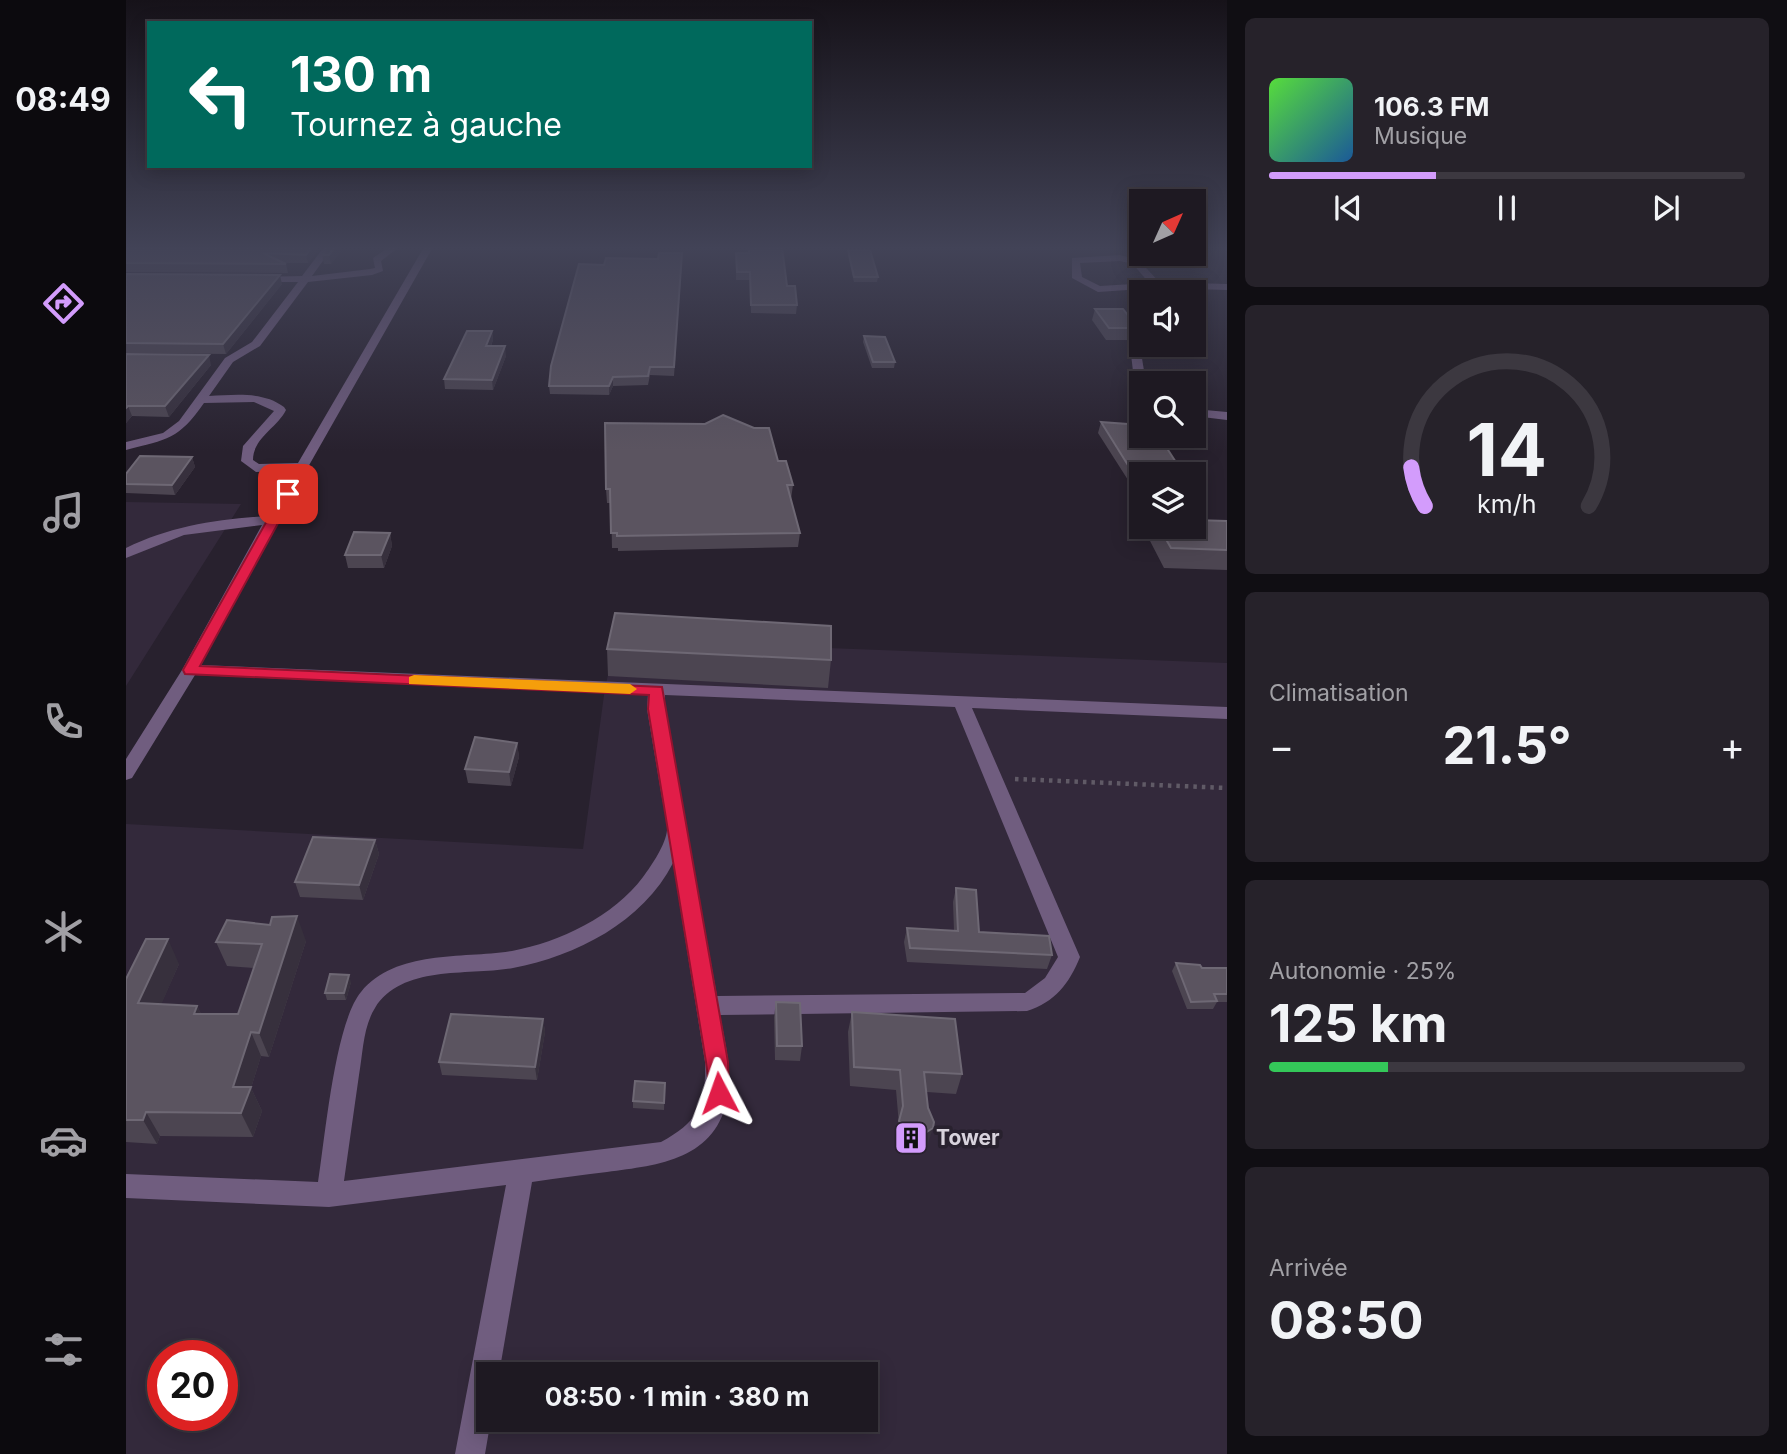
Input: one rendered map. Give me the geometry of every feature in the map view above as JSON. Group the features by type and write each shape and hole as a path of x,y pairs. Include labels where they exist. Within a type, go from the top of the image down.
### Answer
{"street":[{"path":"126,446 167,436 183,424 229,360 256,344 277,315"},
{"path":"126,774 190,670 272,520 390,315"},
{"path":"216,360 229,360"},
{"path":"201,400 256,400 276,406 280,410 278,417 250,444 247,461 256,468 303,467"},
{"path":"1206,414 1227,416"},
{"path":"126,554 175,531 209,524 272,520"},
{"path":"190,670 1227,713"},
{"path":"126,1186 329,1195 664,1153 692,1138 712,1111 719,1093 717,1062 656,709 657,690"},
{"path":"706,1006 1027,1002 1049,992 1062,977 1069,957 961,702"},
{"path":"329,1195 355,1033 361,1011 372,995 395,978 429,968 513,959 554,947 600,926 631,903 657,873 676,833"},
{"path":"470,1454 521,1171"}],"path":[{"path":"993,778 1227,788"}],"shaded area":[{"path":"126,502 241,504 126,686"},
{"path":"616,640 1227,663 1227,1454 126,1454 126,824 583,849 605,688"}],"building":[{"path":"126,315 247,315 223,344 126,343"},
{"path":"565,315 678,315 674,367 650,367 648,376 613,377 609,386 549,386 551,366"},
{"path":"1099,315 1128,315 1129,328 1109,328"},
{"path":"467,331 492,331 486,346 505,346 492,380 444,379"},
{"path":"864,336 885,337 895,362 873,362"},
{"path":"126,354 209,355 165,406 126,408"},
{"path":"723,415 754,428 769,428 778,461 786,461 793,485 787,485 800,533 617,536 617,533 611,533 610,489 606,489 605,423 705,424"},
{"path":"1101,422 1129,424 1129,448 1167,448 1176,462 1129,462 1129,467"},
{"path":"140,456 192,457 172,485 126,484 126,474"},
{"path":"1206,520 1227,521 1227,550 1171,548 1166,539 1206,539"},
{"path":"354,532 390,533 381,555 345,555"},
{"path":"615,613 831,626 831,660 607,649"},
{"path":"475,737 517,743 509,772 465,769"},
{"path":"313,837 375,840 359,885 295,882"},
{"path":"956,888 976,890 979,932 1049,936 1052,955 910,948 907,928 958,931"},
{"path":"297,916 259,1033 251,1032 233,1087 251,1087 241,1113 146,1112 143,1120 126,1120 126,979 146,939 168,939 138,1003 197,1006 194,1014 238,1014 262,944 216,942 227,920 270,925 272,917"},
{"path":"1176,963 1200,965 1202,968 1227,968 1227,994 1214,994 1217,1001 1191,1002"},
{"path":"330,974 349,975 344,993 325,993"},
{"path":"776,1002 800,1003 802,1046 777,1046"},
{"path":"852,1012 955,1019 962,1074 924,1072 928,1108 934,1122 933,1128 922,1135 908,1132 899,1121 903,1106 900,1070 854,1067"},
{"path":"451,1014 543,1019 535,1067 439,1062"},
{"path":"635,1081 665,1083 664,1103 633,1101"}],"slow traffic":[{"path":"414,680 630,689"}],"place":[{"name":"Tower","path":"911,1138"}],"route":[{"path":"288,494 242,572 190,670 657,690 656,709 717,1062 719,1093"}]}
